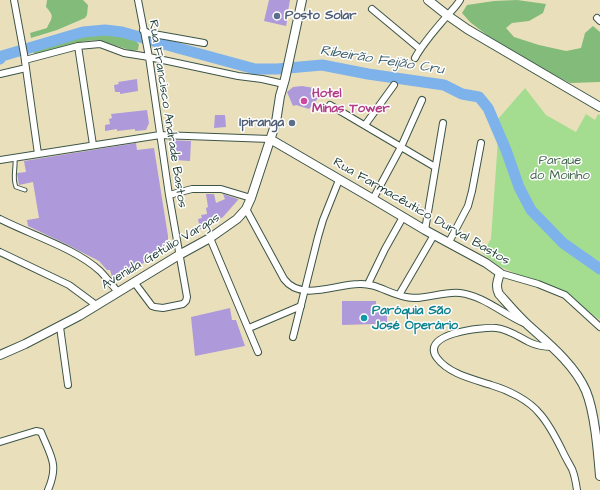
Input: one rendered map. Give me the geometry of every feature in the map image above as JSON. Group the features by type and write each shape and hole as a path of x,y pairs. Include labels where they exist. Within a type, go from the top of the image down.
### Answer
{"main road":[{"name":"Avenida Getúlio Vargas","path":"0,355 60,327 79,316 179,255 210,238 237,218 246,209 276,122 280,96 285,81 302,0"},
{"path":"428,0 447,15 512,56 600,107"},
{"name":"Rua Farmacêutico Durval Bastos","path":"270,139 424,230 486,263 500,273"},
{"path":"500,273 496,285 498,294 527,324 553,347 574,373 586,392 592,414 600,476"}],"street":[{"path":"14,0 26,68 38,154"},
{"name":"Rua Francisco Andrade Bastos","path":"134,282 155,308 164,308 183,304 186,301 188,294 179,255 160,135 150,57 147,50 138,0"},
{"path":"415,58 420,49 447,15 456,7 460,0"},
{"path":"372,9 420,49"},
{"path":"144,32 204,43"},
{"path":"24,57 78,46 100,44 124,53 150,57 238,76 285,81"},
{"path":"78,46 93,144"},
{"path":"0,74 26,68"},
{"path":"365,125 394,85"},
{"path":"373,199 401,147 422,100"},
{"path":"330,105 435,167"},
{"path":"424,230 442,123"},
{"path":"0,160 93,144 160,135 270,139"},
{"path":"449,242 468,206 481,143"},
{"path":"293,336 321,226 339,180"},
{"path":"169,195 192,190 221,189 251,198"},
{"path":"246,209 284,279 295,289 305,291 356,284 368,284 399,295 417,298 450,293 468,294 480,299 510,317 527,324"},
{"path":"368,284 403,217"},
{"path":"0,220 66,250 86,261 100,271 118,292"},
{"path":"399,295 434,235"},
{"path":"210,238 258,352"},
{"path":"0,252 69,286 96,305"},
{"name":"Rua Farmacêutico Durval Bastos","path":"500,273 538,284 565,295 600,327"},
{"path":"249,328 301,306"},
{"path":"60,327 68,385"},
{"path":"553,347 543,347 531,343 508,331 494,328 446,335 440,338 436,343 435,354 444,365 459,374 499,387 530,404 540,414 554,435 572,469 577,490"},
{"path":"0,442 36,431 41,432 54,467 53,477 48,490"}],"lane":[{"path":"14,158 16,165 14,182 16,187 25,190"}],"green space":[{"path":"47,0 83,0 88,5 87,15 85,18 57,30 31,38 30,33 47,28 52,17 51,13 46,7"},
{"path":"517,0 546,4 543,13 529,21 512,23 506,28 514,37 539,45 566,51 581,48 585,33 593,26 600,32 600,82 570,83 546,71 488,36 470,22 462,13 467,5 494,1"},
{"path":"104,32 119,34 131,38 139,44 138,50 133,51 98,40 85,41 35,54 31,50 33,48 83,34"},
{"name":"Parque do Moinho","path":"525,88 546,115 576,132 586,114 595,120 598,114 600,115 600,320 562,291 499,266 482,253 491,239 499,125 498,119"}],"building":[{"name":"Posto Solar","path":"269,0 290,0 286,26 264,21"},
{"path":"137,79 138,91 120,94 120,92 115,92 114,85 119,84 118,82"},
{"name":"Hotel Minas Tower","path":"302,86 314,88 316,95 319,97 309,109 296,105 293,106 287,92 293,87"},
{"path":"147,110 149,123 146,130 135,131 135,129 117,131 117,129 105,131 105,125 110,124 109,119 112,118 111,114"},
{"path":"215,115 225,115 226,127 214,128"},
{"path":"169,140 191,141 190,161 175,160 173,145 170,145"},
{"path":"136,143 137,150 154,148 168,236 168,246 142,264 131,267 132,272 112,277 110,270 107,270 99,261 28,226 27,220 39,218 33,182 19,185 17,173 26,172 24,161"},
{"path":"206,194 214,194 216,203 225,199 223,194 238,200 223,217 200,229 198,219 202,218 201,215 207,214 206,208 208,207"},
{"name":"Paróquia São José Operário","path":"342,301 376,301 376,307 384,307 387,311 387,329 376,329 376,324 342,325"},
{"path":"230,308 232,320 236,320 245,346 195,356 191,317"}],"waterway":[{"name":"Ribeirão Feijão Cru","path":"0,59 2,56 83,32 105,30 122,32 255,69 277,69 322,65 368,74 444,85 462,94 479,97 488,108 506,150 519,187 531,210 563,243 600,269"}],"place":[{"name":"Posto Solar","path":"277,16"},
{"name":"Hotel Minas Tower","path":"304,101"},
{"name":"Ipiranga","path":"292,123"},
{"name":"Paróquia São José Operário","path":"364,318"}]}
